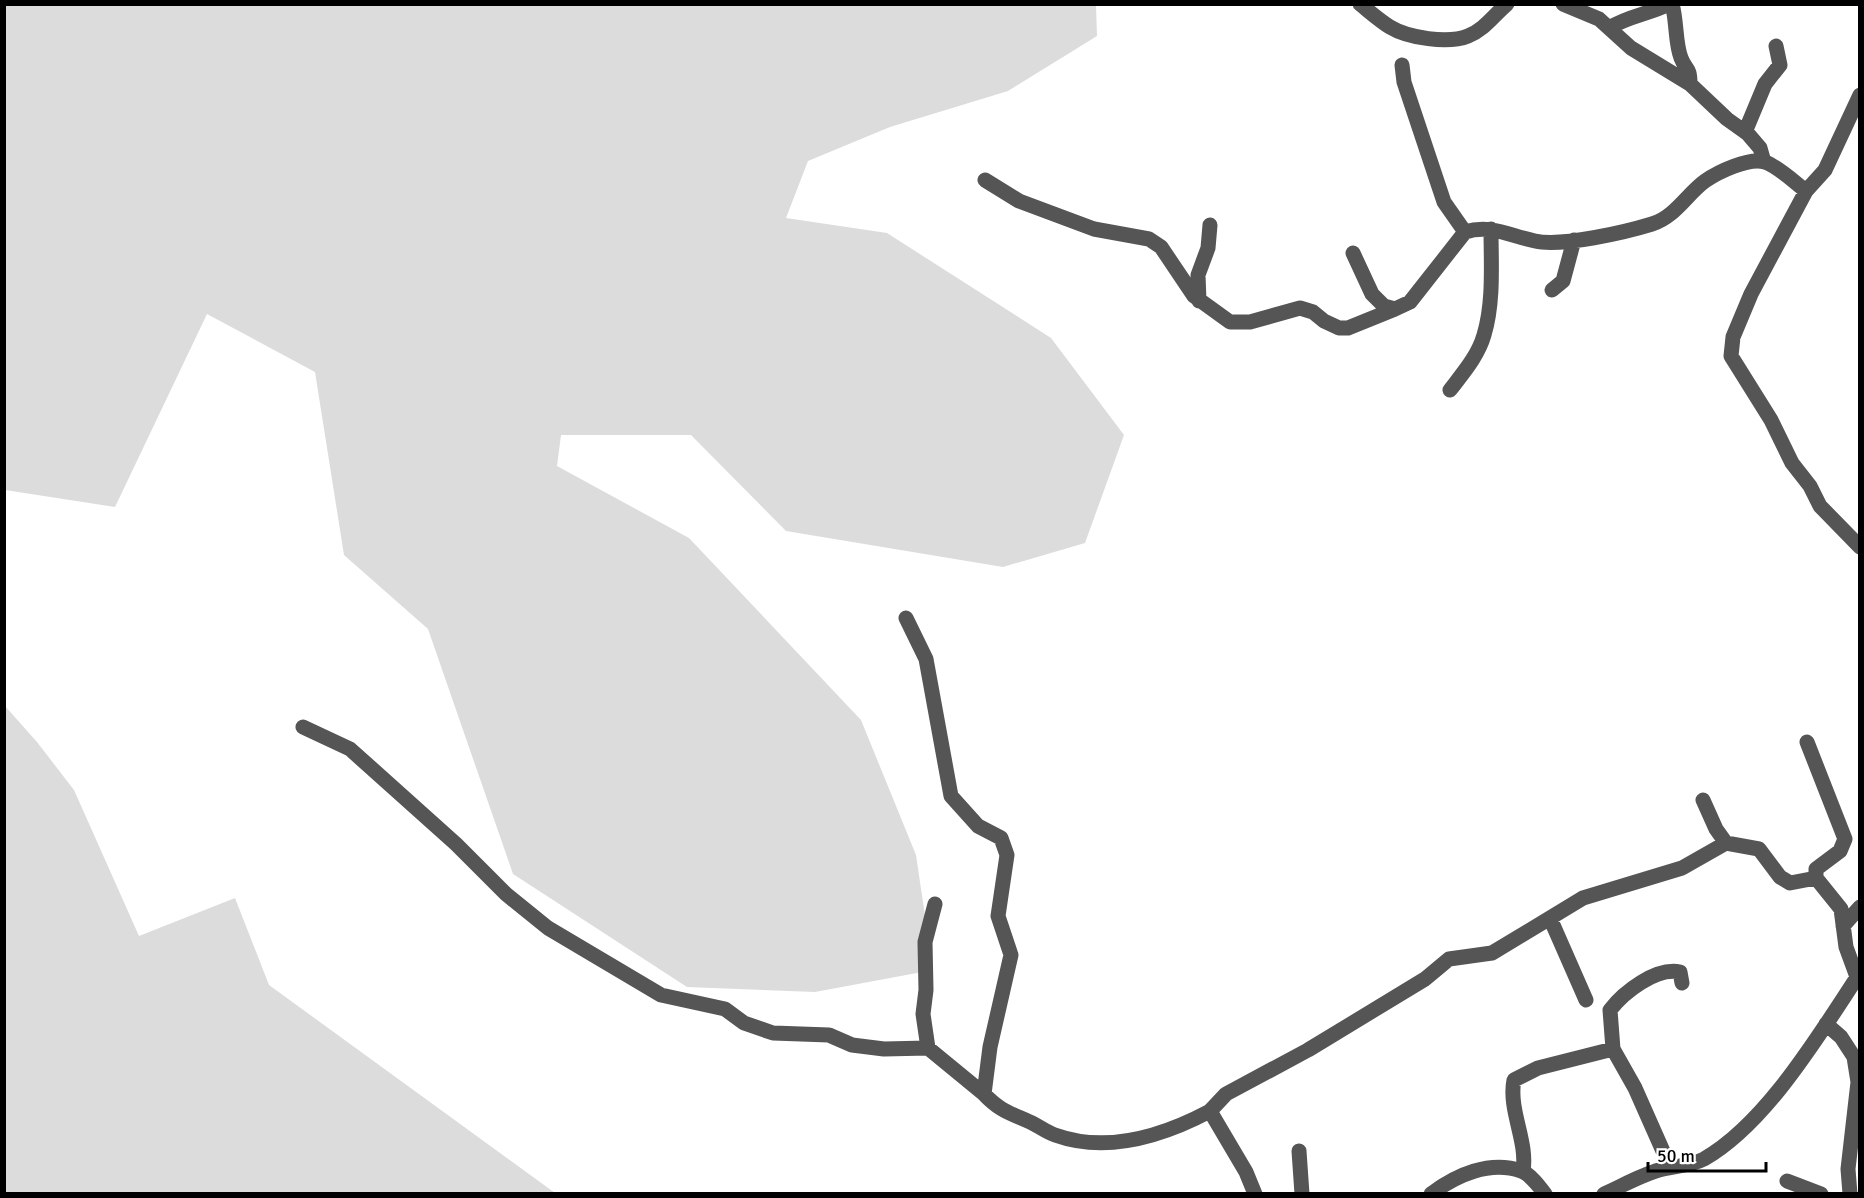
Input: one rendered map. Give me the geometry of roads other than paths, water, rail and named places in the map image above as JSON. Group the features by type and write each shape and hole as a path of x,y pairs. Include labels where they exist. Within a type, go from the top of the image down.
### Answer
{"street":[{"path":"1360,4 1392,28 1412,35 1450,39 1467,37 1483,28 1507,4"},
{"path":"1563,4 1599,19 1631,48 1690,84 1745,132 1760,148 1764,162"},
{"path":"1609,28 1623,18 1644,14 1671,4 1681,58 1690,69 1690,84"},
{"path":"1745,132 1765,84 1780,65 1776,46"},
{"path":"1402,65 1404,82 1444,202 1465,232"},
{"path":"1860,95 1825,170 1806,190 1751,294 1733,337 1731,356 1771,420 1792,463 1810,486 1820,506 1860,547"},
{"path":"985,180 1019,201 1094,229 1149,239 1161,247 1199,301 1230,322 1250,322 1300,308 1313,312 1324,321 1339,328 1348,328 1410,302 1465,232 1491,229 1537,242 1574,240 1622,232 1656,223 1678,208 1705,182 1747,163 1764,162 1806,190"},
{"path":"1199,301 1198,275 1208,248 1210,225"},
{"path":"1450,390 1473,360 1484,336 1491,276 1491,229"},
{"path":"1552,290 1563,281 1574,240"},
{"path":"1353,253 1372,294 1384,306 1395,309"},
{"path":"906,618 926,659 951,796 978,826 1001,838 1007,855 998,916 1011,955 990,1047 984,1094"},
{"path":"303,727 350,749 448,837 506,894 548,928 661,995 724,1009 744,1023 773,1033 829,1035 852,1045 884,1049 928,1048 984,1094 998,1109 1055,1135 1086,1142 1150,1137 1182,1126 1210,1111 1226,1094 1308,1050 1425,980 1449,959 1492,953 1583,898 1605,889 1642,881 1682,868 1725,843 1759,849 1780,877 1790,883 1816,878"},
{"path":"1604,1194 1670,1167 1701,1160 1725,1145 1758,1116 1826,1024 1858,975 1849,957 1841,909 1816,878 1816,869 1840,850 1845,839 1807,742"},
{"path":"1703,800 1725,843"},
{"path":"928,1048 923,1014 926,990 925,942 935,904"},
{"path":"1843,926 1860,907"},
{"path":"1550,918 1586,1000"},
{"path":"1670,1167 1635,1088 1613,1049 1610,1010 1621,996 1644,982 1672,970 1680,972 1682,983"},
{"path":"1826,1024 1841,1037 1854,1057 1858,1082 1848,1169 1850,1194"},
{"path":"1523,1171 1526,1156 1515,1105 1514,1080 1538,1068 1613,1049"},
{"path":"1210,1111 1246,1172 1255,1194"},
{"path":"1299,1151 1302,1194"},
{"path":"1431,1194 1446,1182 1475,1171 1502,1167 1523,1171 1545,1194"},
{"path":"1787,1181 1821,1194"}]}
